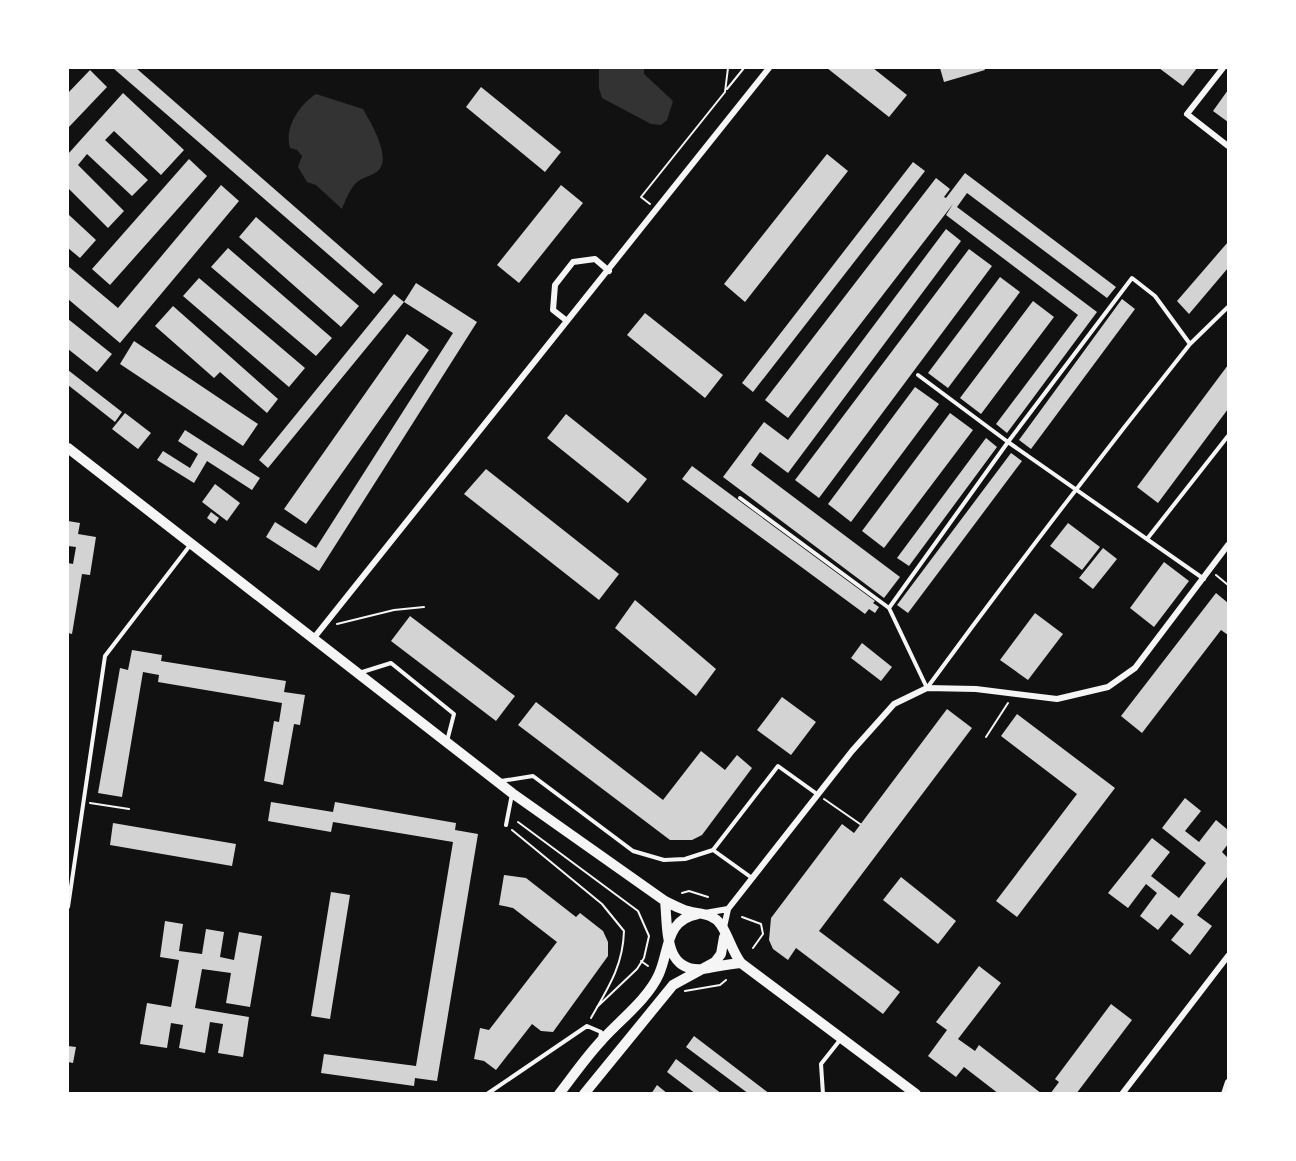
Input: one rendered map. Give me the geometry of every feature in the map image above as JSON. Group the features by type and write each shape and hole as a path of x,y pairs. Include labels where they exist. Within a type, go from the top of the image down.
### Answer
{"main road":[{"path":"68,448 512,793 665,901 683,910 704,913 716,919 741,963 915,1094"},
{"path":"665,901 667,945 681,963 690,968 702,969 741,963"},
{"path":"559,1094 600,1042 651,988 659,975 667,945 678,922 687,916 704,913"},
{"path":"584,1094 673,985 715,962 721,954 724,931"}],"street":[{"path":"313,639 769,68"},
{"path":"1223,68 1187,114 1228,146"},
{"path":"567,321 554,310 555,285 573,262 594,259 609,271"},
{"path":"724,931 728,909 817,794 894,704 927,688 976,688 1056,699 1108,687 1135,669 1228,545"},
{"path":"704,913 728,909"},
{"path":"1122,1094 1228,957"},
{"path":"1224,1094 1228,1082"}],"lane":[{"path":"889,608 1008,442 1132,278 1155,296 1190,344"},
{"path":"741,498 889,608 927,688 1074,488 1110,447 1190,344 1228,307"},
{"path":"918,375 1008,442 1204,579"},
{"path":"1147,539 1228,436"},
{"path":"68,907 105,656 191,544"},
{"path":"358,673 391,663 454,714 447,742"},
{"path":"498,782 533,776 633,850 664,860 685,859 713,850 778,766 817,794"},
{"path":"506,825 512,793"},
{"path":"713,850 752,878"},
{"path":"487,1094 587,1026 601,1032 600,1042"},
{"path":"823,1094 821,1064 842,1037"}],"path":[{"path":"725,92 728,68"},
{"path":"657,210 641,197 744,68"},
{"path":"1210,571 1228,585"},
{"path":"322,628 394,610 424,607"},
{"path":"986,737 1014,693"},
{"path":"817,794 860,824"},
{"path":"83,801 129,809"},
{"path":"518,822 638,910 649,936"},
{"path":"506,825 602,904 624,930 623,953 613,979 587,1026"},
{"path":"682,893 689,891 708,897"},
{"path":"742,917 762,924 763,934 753,948"},
{"path":"597,1008 641,962 649,936 653,932"},
{"path":"641,962 648,966"},
{"path":"680,990 688,992 720,986 726,980"}],"shaded area":[{"path":"599,68 644,68 644,74 673,101 667,120 661,125 651,124 602,98 599,88"},
{"path":"316,94 363,109 380,142 383,160 381,168 355,184 342,209 316,185 307,182 298,167 302,156 297,150 290,148 289,133 294,118 304,104"}],"building":[{"path":"113,68 136,68 383,284 374,294"},
{"path":"827,68 873,68 907,95 889,117"},
{"path":"940,68 984,68 985,70 944,82"},
{"path":"1159,68 1197,68 1183,86"},
{"path":"90,70 107,87 68,128 68,93"},
{"path":"481,87 561,152 545,172 466,107"},
{"path":"1228,90 1228,122 1213,111"},
{"path":"123,93 184,150 161,175 114,131 105,140 148,180 132,196 87,154 78,165 124,211 108,228 68,188 68,154"},
{"path":"827,154 848,171 745,302 724,284"},
{"path":"189,159 207,176 110,285 92,269"},
{"path":"913,162 925,171 753,392 742,383"},
{"path":"965,173 1116,287 1107,298 967,193 957,207 1097,312 1007,433 996,424 1078,315 946,215 953,204 788,418 765,400 936,178 950,189 944,197 946,198"},
{"path":"221,185 239,201 120,343 68,299 68,266 118,308"},
{"path":"561,185 583,203 519,283 497,265"},
{"path":"68,214 96,240 80,258 68,248"},
{"path":"256,217 359,306 341,327 239,237"},
{"path":"946,229 961,241 788,473 760,452 751,465 900,577 884,598 723,477 764,422 788,440"},
{"path":"1228,242 1228,268 1189,314 1177,301"},
{"path":"228,248 332,338 316,356 211,267"},
{"path":"969,249 992,266 819,498 795,480"},
{"path":"1000,277 1020,292 948,388 928,373"},
{"path":"199,278 305,368 289,387 183,296"},
{"path":"416,283 477,322 319,571 266,537 275,522 316,548 453,333 404,302"},
{"path":"394,294 404,302 268,468 259,460"},
{"path":"1122,299 1135,309 1031,449 1019,440"},
{"path":"1033,301 1054,317 981,414 960,398"},
{"path":"173,306 278,399 267,413 220,372 214,378 155,326"},
{"path":"645,313 723,375 705,398 627,335"},
{"path":"68,319 112,354 97,372 68,349"},
{"path":"407,334 429,350 306,524 284,509"},
{"path":"134,341 258,424 243,446 120,364"},
{"path":"1228,365 1228,409 1158,503 1137,487"},
{"path":"68,370 122,412 115,422 68,385"},
{"path":"915,387 939,404 851,522 828,504"},
{"path":"125,413 151,433 138,449 112,429"},
{"path":"950,413 973,430 884,548 862,531"},
{"path":"566,414 647,479 628,503 547,438"},
{"path":"185,430 260,478 252,490 207,461 194,483 157,460 163,451 190,468 198,454 178,441"},
{"path":"986,438 997,447 909,566 897,558"},
{"path":"1011,453 1022,461 908,613 897,605"},
{"path":"692,466 875,601 873,603 879,607 875,613 869,609 865,614 682,479"},
{"path":"486,469 619,574 599,600 464,494"},
{"path":"215,484 240,503 227,521 202,502"},
{"path":"211,512 219,518 215,524 207,518"},
{"path":"68,521 80,523 78,534 96,537 90,575 82,574 72,634 68,633 68,563 73,564 76,547 68,546"},
{"path":"1068,523 1100,547 1082,570 1050,546"},
{"path":"1103,548 1117,559 1093,589 1079,578"},
{"path":"1164,562 1189,581 1154,627 1130,608"},
{"path":"1216,593 1228,603 1228,635 1221,630 1142,733 1121,716"},
{"path":"635,600 716,669 696,696 615,628"},
{"path":"1035,613 1063,634 1028,680 1000,660"},
{"path":"410,616 515,696 496,721 391,641"},
{"path":"862,643 892,667 881,681 851,658"},
{"path":"132,650 162,655 161,661 286,681 284,692 305,695 300,725 294,724 283,785 264,781 274,721 279,722 282,703 158,682 159,675 143,672 122,797 98,793 120,668 128,670"},
{"path":"782,697 816,722 791,755 757,730"},
{"path":"536,702 663,800 701,751 725,770 737,755 752,768 702,835 692,840 670,840 518,725"},
{"path":"947,709 972,728 819,931 900,992 883,1014 796,948 788,960 773,949 769,940 771,918 842,824 854,833"},
{"path":"1017,714 1115,788 1017,917 996,901 1077,794 1001,736"},
{"path":"1185,798 1201,811 1185,831 1199,842 1216,820 1228,830 1228,844 1222,852 1228,858 1228,878 1197,915 1212,926 1190,955 1171,940 1184,924 1171,914 1158,930 1140,916 1157,893 1146,884 1128,908 1108,893 1152,838 1170,852 1151,876 1179,898 1206,863 1162,828"},
{"path":"271,802 333,812 335,802 456,823 455,830 478,834 437,1081 415,1078 414,1086 321,1073 324,1054 416,1066 453,842 333,822 331,832 268,821"},
{"path":"113,823 236,844 232,866 110,845"},
{"path":"504,875 526,878 576,917 580,913 603,931 608,942 608,956 553,1032 541,1031 532,1024 496,1070 484,1061 474,1059 480,1028 489,1030 557,942 513,908 499,905"},
{"path":"901,877 956,921 938,944 883,900"},
{"path":"331,892 350,895 330,1019 311,1016"},
{"path":"165,921 183,924 179,951 202,954 206,929 224,932 220,957 234,960 239,932 262,936 250,1007 226,1003 231,973 202,969 195,1008 249,1017 243,1057 218,1053 223,1024 210,1022 205,1053 179,1048 183,1025 171,1023 167,1048 140,1044 147,1003 171,1007 179,960 160,957"},
{"path":"979,966 1001,983 958,1039 975,1051 979,1045 1042,1094 999,1094 964,1067 956,1077 928,1056 947,1030 936,1022"},
{"path":"1111,1004 1132,1020 1076,1094 1050,1094 1059,1082 1055,1079"},
{"path":"694,1036 770,1094 749,1094 686,1047"},
{"path":"68,1046 76,1047 73,1063 68,1062"},
{"path":"676,1059 722,1094 696,1094 667,1072"},
{"path":"657,1085 668,1094 651,1094"}]}
